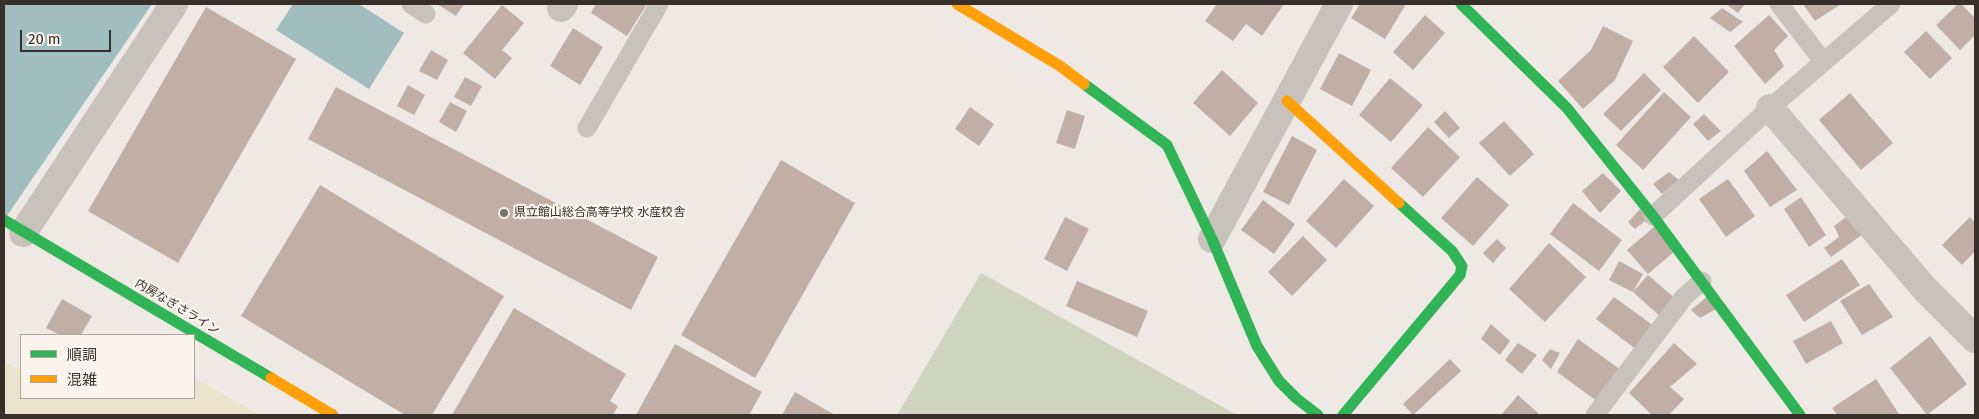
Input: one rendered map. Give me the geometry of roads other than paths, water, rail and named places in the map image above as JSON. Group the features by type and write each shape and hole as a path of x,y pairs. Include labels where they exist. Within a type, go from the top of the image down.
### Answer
{"street":[{"path":"11,225 174,4"},
{"path":"1212,239 1339,4"},
{"path":"1461,4 1567,108 1653,216 1800,415"},
{"path":"961,5 1060,66 1167,145 1212,239 1257,346 1279,381 1296,398 1318,415"},
{"path":"1287,101 1452,252 1462,266 1460,274 1343,415"},
{"path":"1770,108 1925,289 1975,339"},
{"name":"内房なぎさライン","path":"11,225 333,415"}],"lane":[{"path":"587,128 659,4"},
{"path":"1779,4 1824,61"},
{"path":"1653,216 1770,108 1891,4"},
{"path":"1595,415 1684,297 1702,281"}],"water":[{"path":"4,4 152,4 4,220"},
{"path":"293,4 359,4 404,33 369,89 276,30"}],"place":[{"name":"県立館山総合高等学校 水産校舎","path":"504,213"}]}
